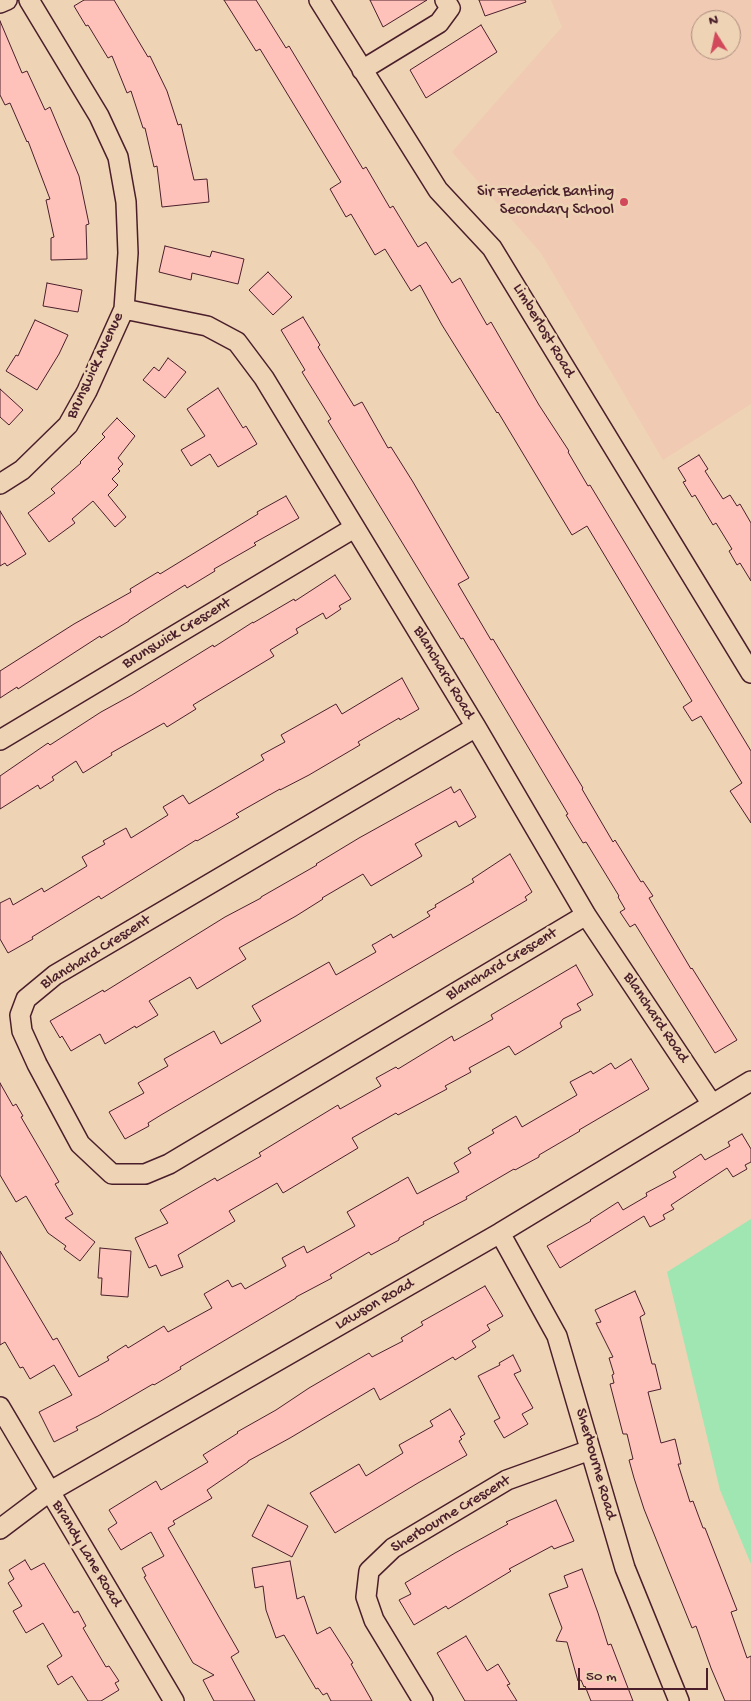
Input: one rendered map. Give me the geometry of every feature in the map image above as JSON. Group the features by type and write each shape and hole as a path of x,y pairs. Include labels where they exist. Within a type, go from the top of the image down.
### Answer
{"street":[{"path":"0,3 7,0"},
{"name":"Brunswick Avenue","path":"0,484 22,470 68,426 87,391 124,309 128,253 126,202 118,157 99,116 30,0"},
{"name":"Limberlost Road","path":"319,0 438,190 492,248 751,673"},
{"path":"362,70 439,23 450,8 445,0"},
{"name":"Blanchard Road","path":"124,309 207,326 237,342 264,378 476,727 586,915 712,1104"},
{"name":"Brunswick Crescent","path":"0,740 354,528"},
{"name":"Blanchard Crescent","path":"476,727 55,975 26,999 20,1015 22,1031 37,1064 80,1144 112,1174 144,1174 169,1164 586,915"},
{"name":"Lawson Road","path":"0,1528 49,1492 500,1233 751,1081"},
{"name":"Sherbourne Road","path":"500,1233 557,1336 625,1568 679,1701"},
{"name":"Brandy Lane Road","path":"0,1407 174,1701"},
{"name":"Sherbourne Crescent","path":"423,1701 374,1620 366,1597 369,1571 393,1548 507,1480 590,1450"}],"shaded area":[{"name":"Sir Frederick Banting Secondary School","path":"551,0 751,0 751,404 663,460 541,253 452,152 562,27"}],"green space":[{"path":"751,1219 751,1564 720,1490 667,1272"}],"building":[{"path":"84,0 114,0 148,57 150,56 167,91 178,125 181,124 194,180 207,179 209,202 162,207 157,166 154,167 145,128 143,128 131,91 127,93 112,56 108,58 74,6"},
{"path":"224,0 256,0 286,48 289,46 363,169 366,167 390,208 393,206 418,247 426,242 452,283 460,278 487,325 491,322 588,486 590,485 751,751 751,823 730,791 742,783 701,716 692,721 683,707 692,701 587,526 572,535 498,412 442,325 420,285 411,291 385,249 375,255 351,214 346,217 330,189 341,182 260,49 256,51"},
{"path":"370,0 427,0 383,27"},
{"path":"479,0 525,0 526,2 485,16"},
{"path":"0,21 22,73 27,71 45,110 50,107 79,176 89,224 86,225 87,259 51,260 51,238 54,237 46,200 50,199 28,141 10,103 5,105 0,95"},
{"path":"481,25 497,52 426,98 410,70"},
{"path":"165,246 210,257 212,251 244,259 238,284 192,273 191,280 159,272"},
{"path":"268,272 292,297 273,315 249,290"},
{"path":"47,283 82,290 78,312 43,306"},
{"path":"303,317 320,345 318,347 354,406 362,402 388,448 391,447 413,482 469,578 458,584 583,788 613,842 615,840 641,882 643,881 653,896 649,898 691,969 737,1040 715,1053 635,924 630,927 620,912 625,909 619,896 586,842 583,843 566,815 568,814 463,638 461,639 328,421 331,419 302,372 305,370 281,330"},
{"path":"35,320 68,335 37,390 6,371 16,355 18,356"},
{"path":"168,358 186,372 165,398 143,380 154,367 159,371"},
{"path":"218,388 243,428 246,426 257,444 218,467 210,454 191,466 181,450 205,436 187,409"},
{"path":"0,389 23,410 9,425 0,417"},
{"path":"117,418 135,436 118,458 123,464 118,469 120,471 112,479 118,485 108,495 126,517 115,527 93,501 72,519 75,523 49,542 28,513 55,493 51,489 81,463 105,437 102,434"},
{"path":"699,455 708,469 705,471 723,499 730,495 737,506 740,504 751,523 751,581 740,563 737,565 729,551 732,549 716,523 713,525 695,495 692,497 683,482 686,481 678,468"},
{"path":"286,496 299,518 254,543 256,545 214,569 215,571 187,588 185,585 101,638 100,636 18,689 17,687 0,698 0,671 74,624 131,592 130,589 158,572 160,574 258,514 257,512"},
{"path":"0,511 26,554 7,566 5,563 0,566"},
{"path":"335,575 351,599 339,606 341,609 326,619 323,613 296,629 298,633 270,650 274,656 193,705 196,709 167,727 164,723 111,753 112,755 83,773 76,761 52,777 54,780 40,789 38,785 0,809 0,776 48,743 50,745 213,645 214,647 294,599 295,601"},
{"path":"402,678 419,709 400,720 399,718 358,742 360,745 309,775 236,814 239,817 196,840 101,899 99,896 8,953 0,939 0,903 10,898 13,905 42,888 44,892 87,866 82,857 105,844 103,841 126,828 131,838 168,815 163,807 183,795 189,804 264,760 261,755 285,742 281,735 336,704 342,714"},
{"path":"451,787 454,793 460,789 476,817 459,827 456,821 415,844 422,856 371,886 363,874 322,898 296,916 239,948 246,959 197,989 190,977 149,1001 158,1015 105,1044 100,1034 71,1051 62,1036 60,1038 50,1021 103,990 104,992 225,917 317,865 359,838"},
{"path":"510,854 532,892 525,897 527,900 161,1115 148,1123 149,1126 125,1139 109,1112 144,1093 138,1083 168,1066 164,1059 214,1031 221,1044 261,1021 252,1006 329,962 336,975 376,952 372,945 391,934 393,938 430,916 427,912 436,907 435,905 474,882 472,879"},
{"path":"576,965 593,995 577,1004 581,1010 563,1019 560,1023 562,1027 515,1055 509,1046 469,1068 471,1072 445,1086 447,1089 398,1115 396,1113 352,1138 358,1148 283,1193 277,1183 229,1211 235,1221 178,1255 183,1267 161,1276 156,1265 149,1268 135,1238 168,1223 160,1210 215,1178 217,1181 261,1156 259,1153 338,1105 340,1109 381,1086 376,1078 396,1067 398,1069 452,1036 454,1041 493,1019 491,1015"},
{"path":"631,1059 649,1089 579,1130 539,1155 539,1157 514,1169 466,1197 467,1199 423,1222 424,1224 399,1238 399,1240 371,1255 369,1252 330,1275 332,1278 296,1297 180,1367 181,1369 76,1427 78,1430 54,1442 39,1412 72,1395 54,1365 30,1379 23,1367 20,1368 5,1342 0,1345 0,1251 53,1340 57,1338 79,1377 109,1360 107,1357 126,1345 128,1348 164,1326 168,1332 212,1308 204,1294 228,1280 232,1287 241,1283 245,1289 286,1266 282,1258 304,1246 307,1253 355,1226 347,1212 408,1177 417,1194 459,1172 454,1163 471,1153 468,1148 494,1133 492,1130 516,1116 522,1127 577,1095 570,1082 591,1071 593,1074 611,1063 615,1069"},
{"path":"0,1083 13,1106 16,1104 23,1116 21,1117 59,1182 55,1184 73,1214 65,1218 95,1242 80,1261 64,1249 66,1246 48,1233 26,1196 16,1202 0,1175"},
{"path":"742,1134 751,1149 751,1162 745,1165 747,1169 733,1177 727,1168 671,1205 674,1209 663,1215 665,1219 650,1227 644,1216 560,1268 547,1246 591,1221 618,1202 623,1210 647,1196 646,1193 676,1177 673,1172 701,1154 705,1160 730,1146 728,1142"},
{"path":"100,1248 131,1251 128,1297 101,1295 102,1278 98,1278"},
{"path":"485,1286 503,1316 487,1325 490,1330 472,1341 476,1347 455,1360 453,1357 380,1400 374,1388 248,1461 207,1490 212,1498 173,1521 175,1524 168,1528 239,1652 231,1657 255,1701 214,1701 203,1680 214,1675 193,1663 144,1577 146,1576 142,1568 164,1556 151,1532 121,1550 108,1529 117,1523 109,1510 156,1481 161,1490 208,1462 203,1455 237,1432 369,1353 372,1357 403,1341 401,1338 423,1325 421,1322"},
{"path":"635,1291 645,1314 640,1317 652,1364 655,1364 661,1389 648,1392 661,1443 675,1439 681,1464 678,1464 690,1502 693,1501 703,1528 705,1528 737,1610 731,1612 747,1658 751,1656 751,1701 725,1701 696,1626 692,1628 644,1509 634,1478 629,1460 633,1459 627,1434 623,1434 610,1384 614,1383 612,1375 614,1374 609,1358 613,1357 596,1323 601,1322 595,1310"},
{"path":"513,1355 521,1371 514,1374 533,1408 522,1414 528,1424 504,1438 494,1421 500,1418 478,1376 500,1365 499,1363"},
{"path":"450,1409 465,1434 460,1437 462,1439 459,1441 467,1455 335,1533 310,1493 359,1464 366,1476 403,1453 399,1445 433,1426 430,1421"},
{"path":"556,1500 574,1541 554,1549 552,1546 509,1569 511,1571 448,1609 446,1606 414,1625 399,1600 411,1594 405,1583 508,1524 506,1522"},
{"path":"268,1505 308,1526 292,1557 252,1536"},
{"path":"25,1560 31,1570 44,1563 74,1613 78,1611 86,1626 83,1628 106,1667 109,1666 119,1681 115,1683 119,1690 101,1701 88,1701 72,1676 58,1685 47,1666 62,1656 43,1623 26,1633 13,1611 22,1606 8,1583 14,1579 9,1570"},
{"path":"290,1561 297,1599 304,1596 317,1634 330,1627 353,1663 351,1664 372,1701 331,1701 327,1693 323,1695 318,1688 316,1689 284,1635 276,1638 266,1610 263,1586 255,1588 252,1568"},
{"path":"582,1569 608,1645 611,1644 633,1701 591,1701 585,1686 581,1680 578,1681 567,1642 556,1641 562,1628 549,1594 568,1587 564,1576"},
{"path":"466,1636 487,1671 498,1664 510,1684 507,1685 517,1701 465,1701 437,1653"}],"place":[{"name":"Sir Frederick Banting Secondary School","path":"624,202"}]}
